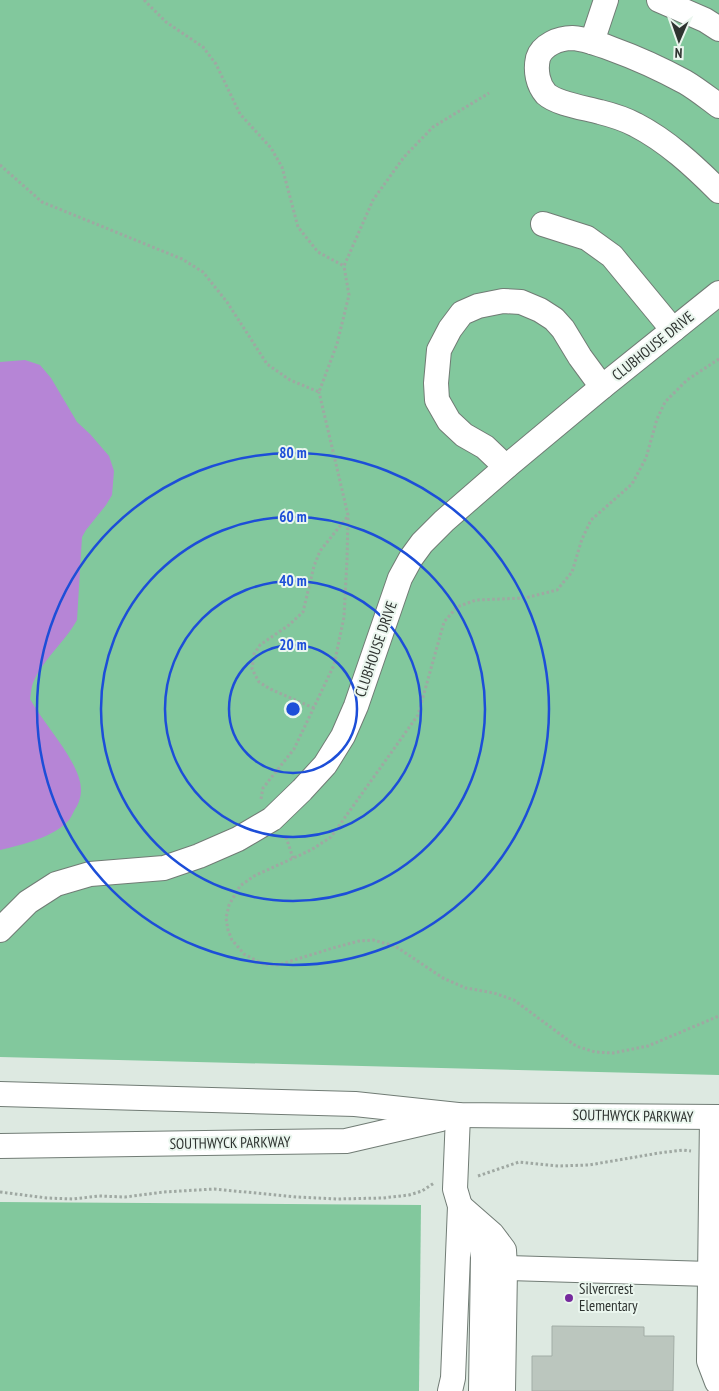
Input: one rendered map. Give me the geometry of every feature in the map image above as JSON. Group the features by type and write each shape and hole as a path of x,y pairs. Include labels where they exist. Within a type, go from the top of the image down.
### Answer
{"street":[{"path":"592,42 606,0"},
{"path":"659,0 705,20 719,29"},
{"path":"719,106 686,83 641,59 592,42 571,38 556,40 547,46 538,57 537,69 540,85 548,96 570,105 600,112 635,124 667,144 687,160 719,191"},
{"path":"543,224 587,238 612,256 673,330"},
{"name":"CLUBHOUSE DRIVE","path":"0,930 28,902 56,884 90,874 164,868 199,856 238,839 272,818 325,765 343,736 356,706 400,578 422,543 444,521 506,467 719,293"},
{"path":"506,467 485,447 464,435 449,421 436,400 440,350 450,328 462,313 478,306 503,301 520,302 540,310 554,319 563,329 580,357 602,387"},
{"name":"SOUTHWYCK PARKWAY","path":"0,1094 355,1104 458,1115 716,1117"},
{"path":"450,1391 453,1378 460,1206 456,1188 458,1115"},
{"name":"SOUTHWYCK PARKWAY","path":"0,1146 346,1141 458,1115"},
{"path":"716,1117 712,1154 713,1284 709,1361 719,1384"},
{"path":"460,1206 492,1234 504,1250 503,1391"},
{"path":"460,1206 480,1237 483,1257 480,1391"},
{"path":"505,1268 713,1284"}],"path":[{"path":"144,0 166,22 203,47 216,64 240,114 271,148 282,167 298,228 318,252 344,266"},
{"path":"261,801 263,788 294,750 334,665 344,616 348,515 319,392 337,344 349,295 344,266 373,200 404,157 433,127 489,94"},
{"path":"0,165 42,202 182,259 203,272 227,302 267,364 290,380 319,392"},
{"path":"719,360 687,380 665,402 657,419 646,458 632,484 591,520 582,539 572,572 557,590 525,598 476,600 456,607 444,622 418,716 331,836 311,850 254,876 240,886 229,904 226,918 232,940 244,954 263,964 278,965 359,941 373,940 394,946 443,978 466,988 494,993 514,1000 576,1046 595,1052 613,1053 648,1046 719,1016"},
{"path":"314,708 270,689 259,682 252,669 254,654 260,645 289,625 303,612 314,566 320,551 348,515"},
{"path":"284,832 292,858"},
{"path":"0,1192 73,1199 214,1189 327,1198 383,1198 409,1195 422,1191 441,1179 456,1176 476,1177 519,1162 560,1166 589,1164 683,1150 712,1154"}],"green space":[{"path":"0,0 719,0 719,1075 0,1057"},
{"path":"0,1202 421,1205 419,1391 0,1391"}],"shaded area":[{"path":"25,360 40,365 51,378 77,422 109,456 114,471 112,495 82,537 77,620 37,674 32,685 30,699 74,766 81,786 79,801 69,820 55,831 28,843 0,850 0,362"}],"building":[{"name":"Silvercrest Elementary","path":"552,1326 644,1327 644,1336 674,1336 673,1391 532,1391 532,1356 552,1356"}],"place":[{"name":"Silvercrest Elementary","path":"569,1298"}]}
